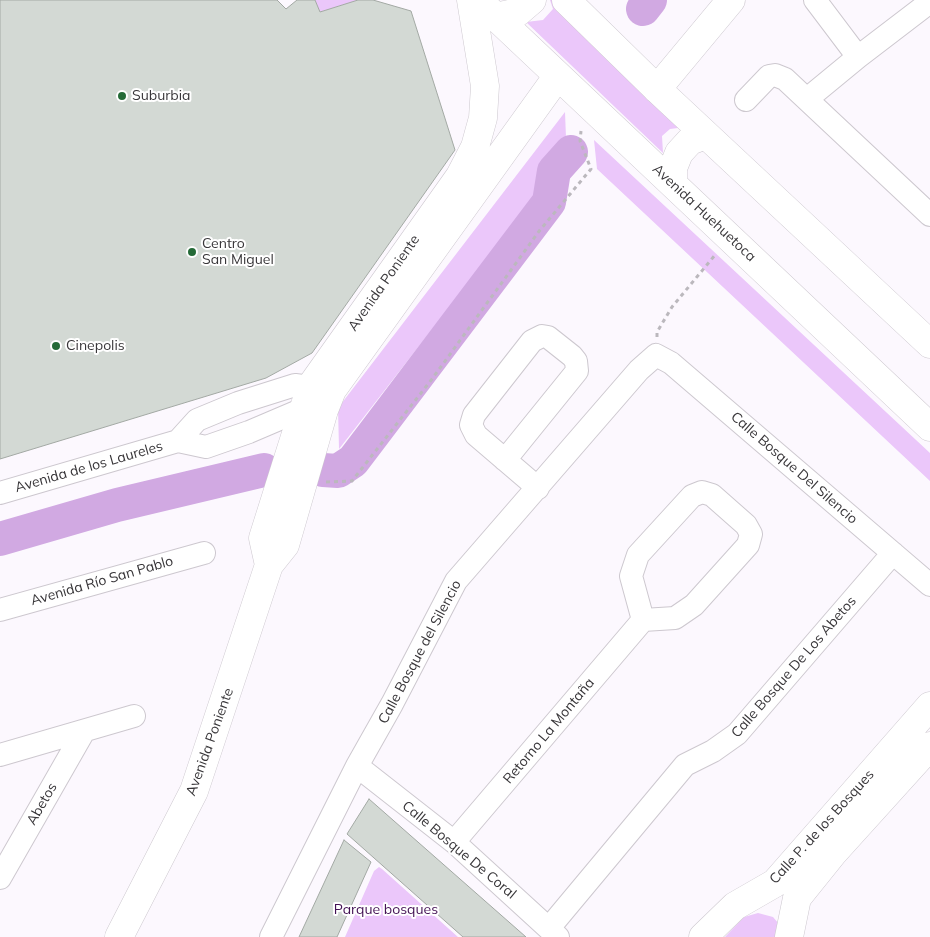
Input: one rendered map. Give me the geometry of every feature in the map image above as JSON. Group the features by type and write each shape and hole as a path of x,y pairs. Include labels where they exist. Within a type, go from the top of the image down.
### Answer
{"main road":[{"name":"Avenida Poniente","path":"269,566 264,538 317,399 460,176 475,147 483,118 486,86 471,0"},
{"path":"487,9 518,12 532,0"},
{"path":"566,0 657,89 930,344"},
{"path":"657,89 730,0"},
{"name":"Avenida Huehuetoca","path":"487,9 557,77 930,426"},
{"name":"Avenida Poniente","path":"119,937 194,791 269,566 285,545 306,472 317,399 557,77"},
{"path":"673,184 673,168 679,153 690,141 706,135"},
{"name":"Calle P. de los Bosques","path":"703,937 723,916 741,902 775,883 930,706"},
{"name":"Calle P. de los Bosques","path":"789,937 797,898 834,852 930,746"},
{"path":"741,902 756,899 772,903 787,921 789,937"}],"street":[{"path":"815,0 858,56"},
{"path":"807,99 858,56 930,2"},
{"path":"746,100 765,80 775,75 785,79 925,202"},
{"path":"505,460 577,371 576,361 572,356 548,337 542,336 532,341 471,420 472,430 476,435 505,460 538,488"},
{"name":"Calle Bosque del Silencio","path":"271,937 357,766 392,704 456,581 639,370 656,355"},
{"name":"Calle Bosque Del Silencio","path":"656,355 671,362 930,585"},
{"name":"Avenida de los Laureles","path":"178,441 197,420 238,403 295,385 317,399"},
{"name":"Avenida de los Laureles","path":"0,493 178,441 206,447 249,432 317,399"},
{"path":"702,492 712,495 746,524 751,534 748,544 694,605 676,618 643,620 631,576 638,555 692,496 702,492"},
{"name":"Avenida Río San Pablo","path":"0,610 204,553"},
{"name":"Calle Bosque De Los Abetos","path":"553,933 685,765 713,751 737,734 893,553"},
{"name":"Retorno La Montaña","path":"454,842 643,620"},
{"path":"0,755 134,716"},
{"name":"Abetos","path":"0,878 84,731"},
{"name":"Calle Bosque De Coral","path":"357,766 454,842 553,933"}],"path":[{"path":"306,472 324,482 352,481 438,372 540,230 591,170 580,141 581,131 588,137"},
{"path":"656,355 657,332 672,307 715,254 708,248"}],"green space":[{"path":"315,0 358,0 320,12"},
{"path":"550,0 553,0 686,127 670,129 662,136 663,153 526,22 543,20 553,9"},
{"path":"565,112 566,138 545,169 534,198 339,449 338,408"},
{"path":"594,140 930,453 930,481 597,169"},
{"name":"Parque bosques","path":"379,867 458,937 345,937 374,871"},
{"path":"758,913 773,917 779,924 782,937 725,937 744,917"}],"building":[{"name":"Centro San Miguel","path":"0,0 277,0 286,9 297,0 315,0 320,12 358,0 373,0 411,11 455,150 312,353 266,378 0,459"},
{"path":"369,799 526,937 463,937 347,834"},
{"path":"344,840 371,862 337,937 299,937"}],"waterway":[{"path":"643,9 650,0"},
{"path":"323,470 338,471 353,461 549,202 554,171 571,152"},
{"path":"0,539 117,505 264,470"}],"place":[{"name":"Suburbia","path":"122,96"},
{"name":"Centro San Miguel","path":"192,252"},
{"name":"Cinepolis","path":"56,346"}]}
